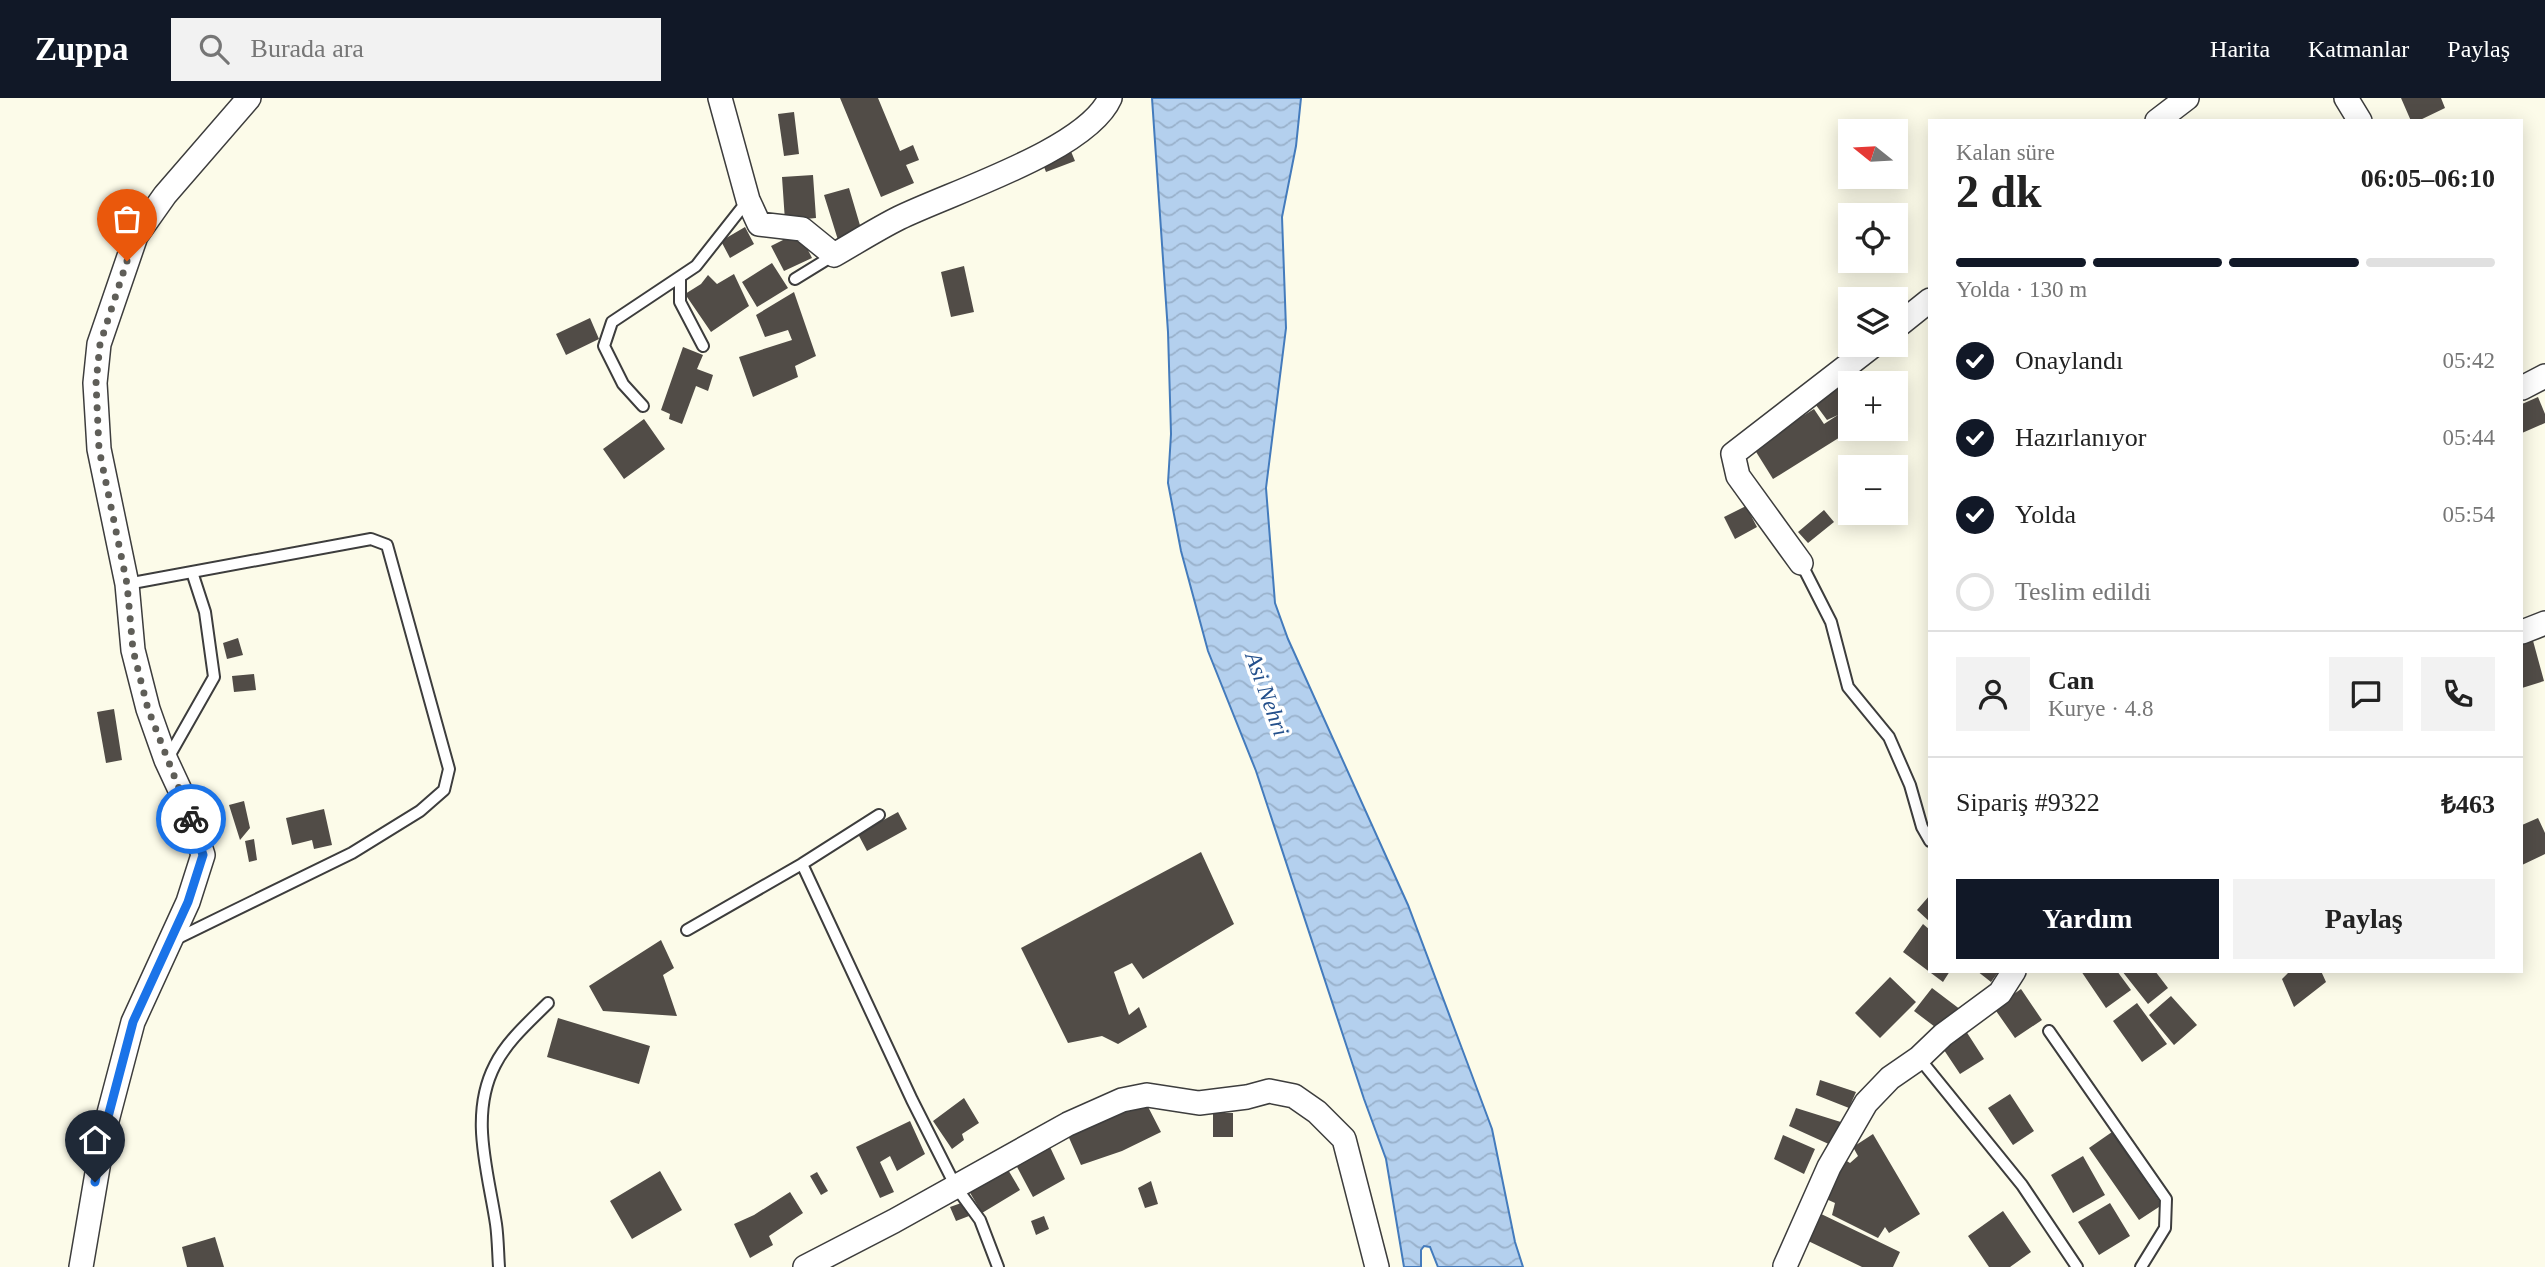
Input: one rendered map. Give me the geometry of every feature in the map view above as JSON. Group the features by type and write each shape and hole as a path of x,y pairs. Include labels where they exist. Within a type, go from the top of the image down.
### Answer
{"street":[{"path":"82,1267 104,1132 133,1022 188,902 203,855 186,803 166,760 148,709 133,650 127,584 99,449 96,383 100,344 135,236 165,195 249,98"},
{"path":"720,98 748,200 759,224 802,229 834,255 900,218 1054,149 1092,123 1110,98"},
{"path":"2160,119 2187,98"},
{"path":"2346,98 2359,119"},
{"path":"1908,318 1928,302"},
{"path":"1801,563 1738,476 1732,454 1858,357"},
{"path":"2523,387 2545,376"},
{"path":"2523,632 2545,623"},
{"path":"1785,1266 1829,1167 1866,1103 1890,1078 2000,993 2013,973"},
{"path":"805,1267 1068,1124 1122,1100 1147,1096 1199,1103 1247,1097 1269,1091 1294,1096 1317,1112 1344,1139 1377,1267"}],"lane":[{"path":"643,406 623,384 604,346 612,322 696,266 748,200"},
{"path":"796,279 834,255"},
{"path":"680,277 680,302 703,346"},
{"path":"127,584 371,539 387,545 449,769 444,790 409,818 352,853 169,943"},
{"path":"1801,563 1832,622 1848,687 1889,737 1910,785 1922,827 1928,838"},
{"path":"166,760 214,677 205,612 192,572"},
{"path":"687,930 802,864 879,815"},
{"path":"802,864 912,1100 956,1187 980,1220 998,1267"},
{"path":"499,1267 496,1225 480,1127 484,1096 494,1066 511,1040 548,1003"},
{"path":"2049,1031 2166,1199 2165,1228 2141,1267"},
{"path":"1919,1058 2022,1185 2077,1267"}],"water":[{"name":"Asi Nehri","path":"1152,98 1301,98 1296,146 1282,217 1286,328 1266,488 1275,603 1288,639 1408,905 1467,1062 1492,1129 1515,1242 1523,1267 1438,1267 1430,1247 1424,1246 1421,1250 1421,1267 1404,1267 1386,1159 1256,771 1208,651 1181,551 1168,483 1171,434 1168,332"}],"building":[{"path":"840,98 878,98 900,151 913,145 919,160 906,165 914,183 881,197"},
{"path":"2401,98 2441,98 2445,108 2422,119 2410,119"},
{"path":"794,112 799,154 784,156 778,114"},
{"path":"1070,149 1075,161 1046,172 1041,159"},
{"path":"813,175 816,218 785,221 782,177"},
{"path":"849,188 862,232 838,240 824,195"},
{"path":"745,227 754,244 730,258 721,241"},
{"path":"799,232 812,258 784,271 771,246"},
{"path":"772,263 788,288 757,307 742,282"},
{"path":"964,266 974,312 951,317 941,272"},
{"path":"734,274 749,306 711,332 685,294 701,284 708,275 717,284"},
{"path":"794,292 816,356 795,366 798,377 753,397 739,357 792,340 788,330 765,337 756,315"},
{"path":"590,318 599,339 566,355 556,334"},
{"path":"683,347 703,355 697,369 713,375 708,391 696,386 682,424 669,419 670,414 661,410"},
{"path":"1835,384 1838,388 1838,415 1827,420 1813,401"},
{"path":"2538,397 2545,414 2545,423 2523,433 2523,404"},
{"path":"1814,409 1824,424 1838,415 1838,438 1773,479 1753,447"},
{"path":"644,419 665,449 624,479 603,449"},
{"path":"1746,506 1757,527 1735,539 1724,517"},
{"path":"1824,510 1834,522 1808,543 1798,532"},
{"path":"2532,637 2544,681 2523,688 2523,640"},
{"path":"238,638 243,655 227,659 223,643"},
{"path":"254,674 256,690 234,692 232,676"},
{"path":"114,709 122,760 106,763 97,712"},
{"path":"244,801 250,828 240,840 229,805"},
{"path":"324,809 332,845 314,849 312,840 292,845 286,818"},
{"path":"898,812 907,829 867,851 858,834"},
{"path":"2538,818 2545,833 2545,854 2523,865 2523,825"},
{"path":"254,839 257,860 249,862 245,841"},
{"path":"1201,852 1234,924 1143,979 1132,963 1114,972 1129,1015 1139,1007 1147,1027 1118,1044 1102,1036 1068,1043 1021,948"},
{"path":"1928,897 1928,920 1917,910"},
{"path":"1923,924 1928,928 1928,971 1903,952"},
{"path":"661,940 674,968 663,975 677,1016 603,1011 589,986"},
{"path":"1931,973 1949,973 1943,982"},
{"path":"1980,973 1998,973 1991,982"},
{"path":"2082,973 2118,973 2131,990 2106,1008"},
{"path":"2124,973 2157,973 2168,988 2148,1004"},
{"path":"2288,973 2322,973 2326,982 2294,1007 2282,979"},
{"path":"1890,977 1916,1002 1880,1038 1855,1013"},
{"path":"1932,988 1961,1010 1943,1033 1914,1011"},
{"path":"2021,989 2042,1020 2015,1038 1994,1008"},
{"path":"2171,996 2197,1025 2174,1045 2149,1015"},
{"path":"2137,1003 2167,1044 2142,1062 2113,1021"},
{"path":"558,1018 650,1046 639,1084 547,1057"},
{"path":"1964,1028 1984,1059 1960,1074 1940,1044"},
{"path":"1820,1080 1856,1092 1849,1108 1816,1095"},
{"path":"2010,1094 2034,1131 2013,1145 1988,1108"},
{"path":"964,1098 979,1123 962,1134 964,1140 952,1149 933,1121"},
{"path":"1144,1099 1161,1132 1122,1151 1081,1165 1066,1131"},
{"path":"1796,1108 1844,1123 1833,1146 1789,1126"},
{"path":"1213,1113 1233,1113 1233,1137 1213,1137"},
{"path":"910,1121 925,1154 897,1171 890,1156 880,1162 894,1192 880,1198 856,1147"},
{"path":"2112,1132 2162,1205 2139,1220 2089,1148"},
{"path":"1873,1134 1920,1214 1889,1233 1885,1227 1878,1238 1832,1215 1835,1203 1824,1198 1842,1158 1850,1163 1858,1156 1853,1147"},
{"path":"1783,1135 1815,1149 1804,1174 1774,1159"},
{"path":"1050,1147 1065,1179 1033,1197 1016,1165"},
{"path":"2083,1156 2105,1195 2073,1213 2051,1175"},
{"path":"1007,1168 1020,1190 982,1213 969,1191"},
{"path":"660,1171 682,1210 632,1239 610,1201"},
{"path":"817,1172 828,1191 821,1195 810,1176"},
{"path":"1151,1181 1158,1204 1145,1208 1138,1188"},
{"path":"790,1192 803,1213 769,1236 773,1245 750,1258 734,1224 754,1215"},
{"path":"964,1202 969,1216 956,1221 950,1207"},
{"path":"2110,1203 2130,1236 2099,1255 2078,1222"},
{"path":"1815,1211 1900,1252 1893,1267 1862,1267 1802,1238"},
{"path":"2003,1211 2031,1252 2010,1267 1989,1267 1968,1236"},
{"path":"1044,1216 1049,1229 1036,1235 1031,1221"},
{"path":"215,1237 224,1267 187,1267 182,1247"}],"way so far":[{"path":"127,261 100,344 96,383 99,449 127,584 133,650 148,709 191,819"}],"route":[{"path":"95,1182 104,1132 133,1022 188,902 203,855 191,819"}]}
